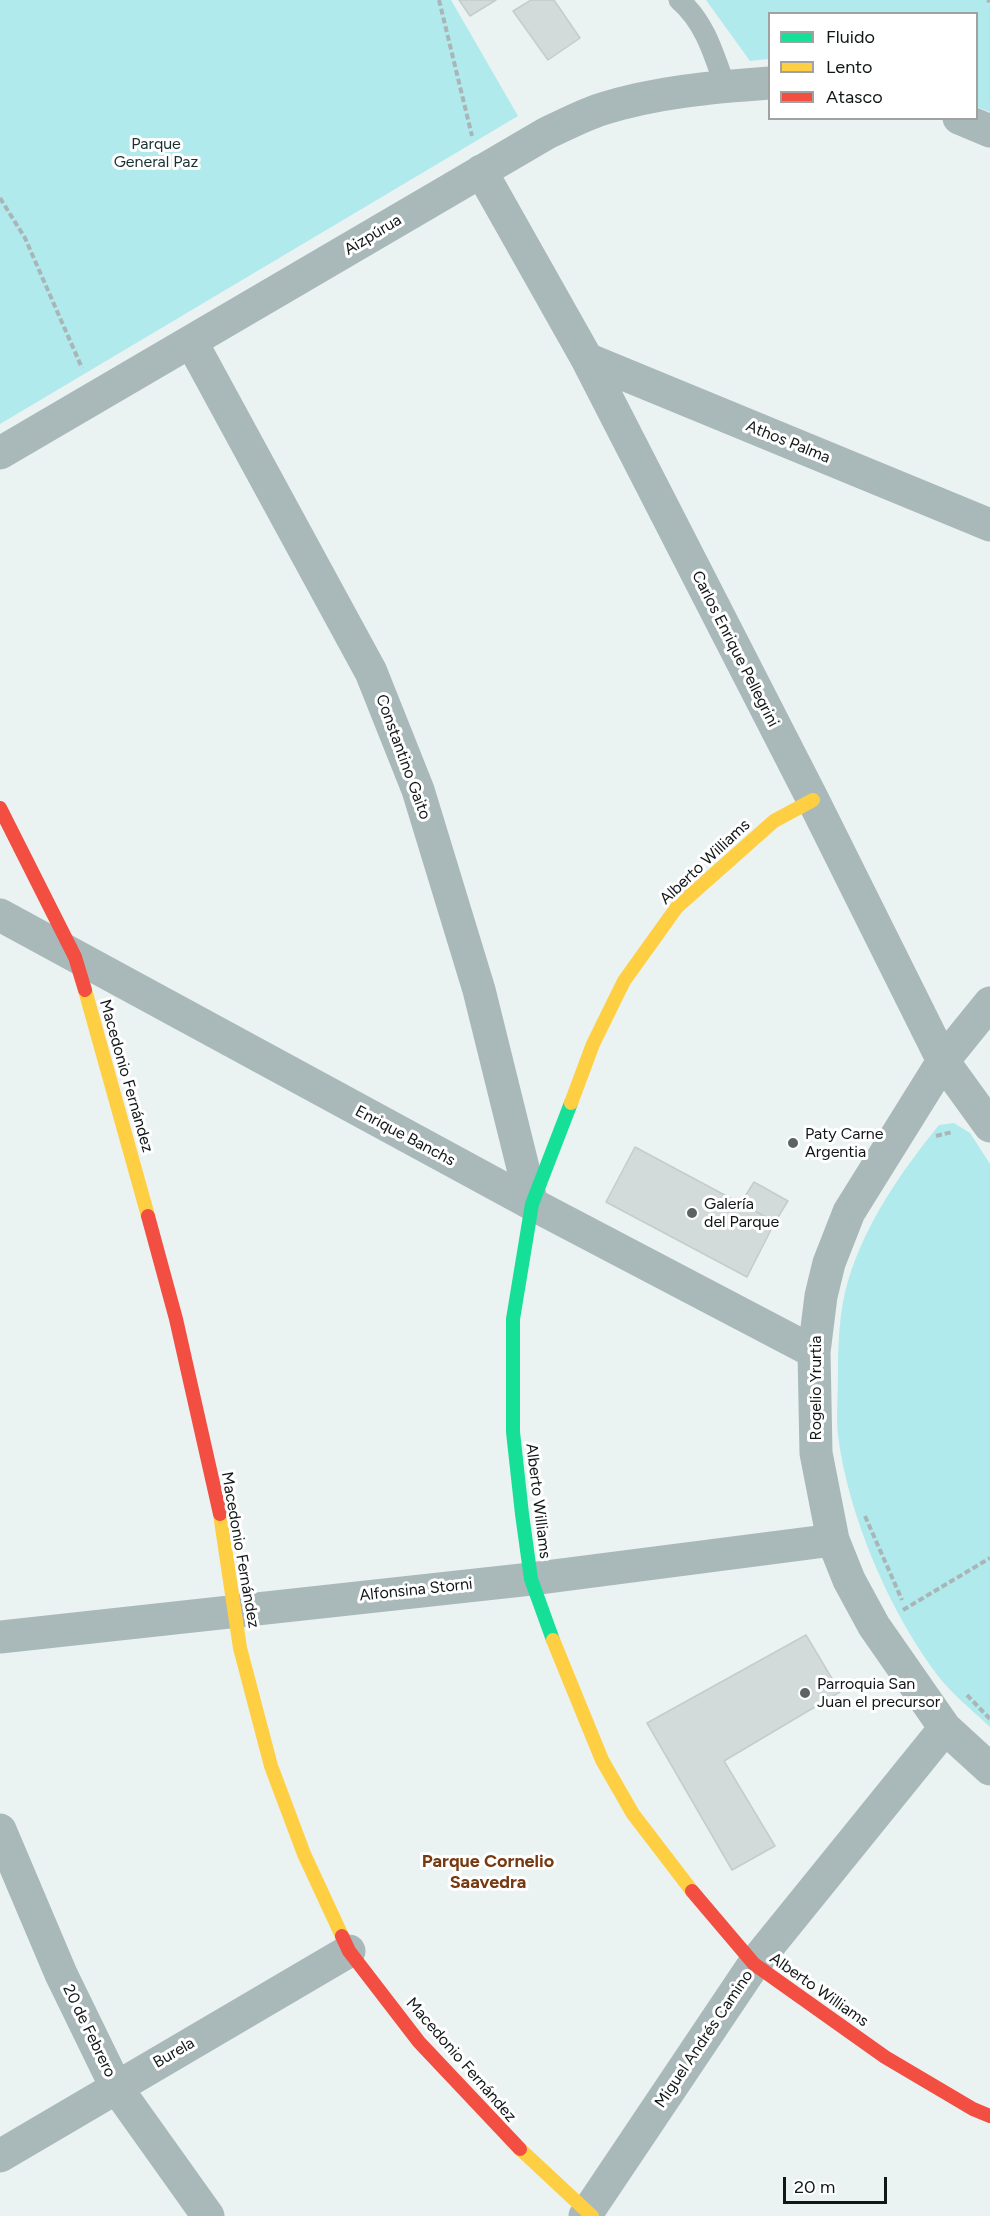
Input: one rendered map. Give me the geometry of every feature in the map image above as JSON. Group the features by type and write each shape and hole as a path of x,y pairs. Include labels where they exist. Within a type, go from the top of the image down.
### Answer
{"street":[{"name":"Aizpúrua","path":"0,453 94,396 192,343 547,133 600,109 648,98 725,86 768,83"},
{"path":"964,120 990,131"},
{"name":"Carlos Enrique Pellegrini","path":"481,171 587,359 813,800 944,1062 985,1119"},
{"name":"Constantino Gaito","path":"192,343 371,672 414,779 479,990 532,1204"},
{"name":"Athos Palma","path":"587,359 990,525"},
{"name":"Alberto Williams","path":"813,800 774,821 677,907 624,981 593,1044 532,1204 513,1319 513,1432 531,1579 602,1760 633,1814 679,1876 754,1964 885,2057 973,2109 990,2116"},
{"name":"Macedonio Fernández","path":"0,808 75,957 176,1319 219,1511 240,1648 271,1766 304,1854 349,1951 427,2050 506,2136 589,2215"},
{"name":"Enrique Banchs","path":"0,915 532,1204 814,1352"},
{"name":"Rogelio Yrurtia","path":"990,1003 944,1062 849,1212 829,1263 820,1296 814,1352 816,1453 832,1540 873,1626 945,1728 990,1769"},
{"name":"Alfonsina Storni","path":"0,1637 531,1579 832,1540"},
{"name":"Miguel Andrés Camino","path":"589,2215 754,1964 945,1728"},
{"name":"20 de Febrero","path":"0,1830 61,1974 116,2087 208,2216"},
{"name":"Burela","path":"0,2156 349,1951"}],"lane":[{"path":"680,0 695,13 725,86"}],"path":[{"path":"440,0 481,171"},
{"path":"0,198 25,238 94,396"},
{"path":"934,1137 958,1131 985,1119"},
{"path":"863,1507 911,1618"},
{"path":"873,1626 906,1609 990,1558"},
{"path":"959,1687 990,1719"}],"green space":[{"name":"Parque General Paz","path":"0,0 451,0 518,116 0,424"},
{"path":"706,0 990,0 990,112 978,107 978,12 768,12 768,59 750,61"},
{"path":"954,1123 970,1133 990,1164 990,1727 938,1676 903,1622 887,1592 873,1561 851,1497 837,1428 841,1316 848,1281 864,1238 898,1179 939,1125"}],"building":[{"path":"459,0 496,0 470,16"},
{"path":"531,0 554,0 580,38 548,60 513,11"},
{"name":"Galería del Parque","path":"635,1147 775,1222 747,1277 606,1202"},
{"path":"754,1182 788,1201 775,1222 741,1203"},
{"path":"806,1635 840,1692 724,1761 775,1846 732,1870 647,1723"}],"traffic: fast":[{"path":"553,1640 531,1579 522,1514 513,1432 513,1319 532,1204 571,1103"}],"traffic: slow":[{"path":"571,1103 593,1044 624,981 677,907 774,821 813,800"},
{"path":"85,990 148,1216"},
{"path":"220,1514 240,1648 271,1766 304,1854 342,1936"},
{"path":"553,1640 602,1760 633,1814 692,1891"},
{"path":"520,2149 592,2216"}],"traffic: jam":[{"path":"0,808 75,957 85,990"},
{"path":"148,1216 176,1319 220,1514"},
{"path":"692,1891 754,1964 885,2057 973,2109 990,2116"},
{"path":"342,1936 349,1951 419,2042 520,2149"}],"place":[{"name":"Paty Carne Argentia","path":"793,1143"},
{"name":"Galería del Parque","path":"692,1213"},
{"name":"Parroquia San Juan el precursor","path":"805,1693"}],"district":[{"name":"Parque Cornelio Saavedra","path":"488,1872"}]}
